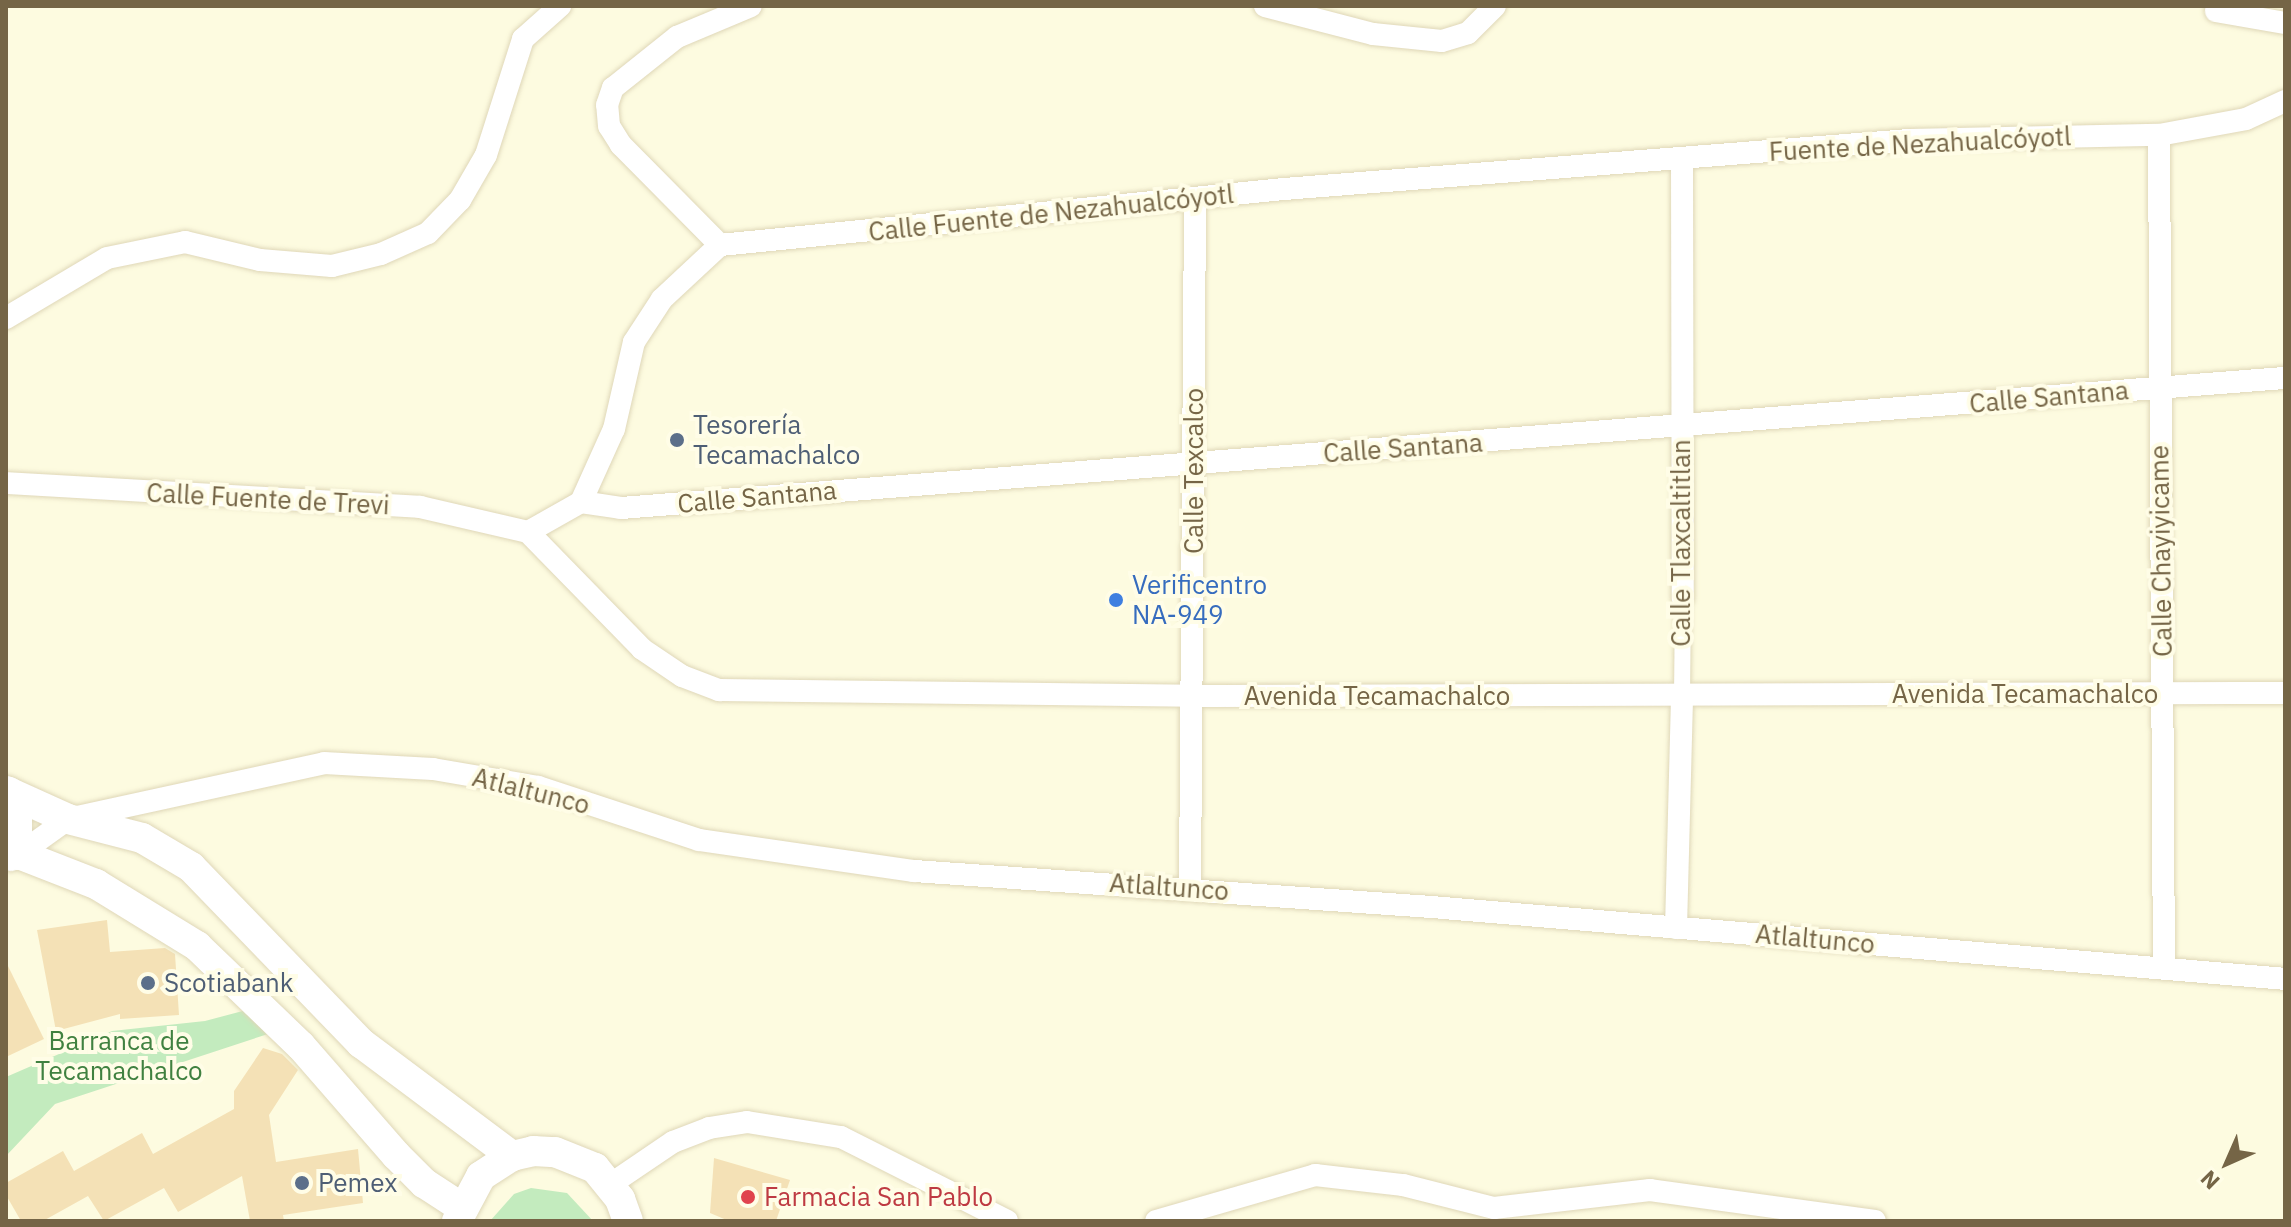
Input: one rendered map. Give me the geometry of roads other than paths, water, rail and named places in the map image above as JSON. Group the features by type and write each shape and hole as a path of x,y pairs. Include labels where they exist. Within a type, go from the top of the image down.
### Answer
{"main road":[{"path":"7,792 68,819 142,838 191,867 361,1043 512,1156"},
{"path":"7,792 17,813 10,856 96,884 197,946 301,1046 396,1155 457,1217 481,1176 512,1156 555,1152 595,1168 611,1184 630,1219"}],"street":[{"path":"6,318 107,258 185,242 260,260 332,266 381,254 428,233 460,200 486,155 523,39 560,6"},
{"path":"528,532 581,502 614,429 634,342 662,299 720,245 621,145 609,126 607,105 613,88 677,37 751,6"},
{"path":"1265,6 1373,34 1442,41 1468,33 1495,6"},
{"path":"2216,11 2285,23"},
{"path":"2159,135 2246,119 2285,101"},
{"name":"Fuente de Nezahualcóyotl","path":"1682,158 1910,140 2159,135"},
{"name":"Calle Chayiyicame","path":"2159,135 2164,968"},
{"name":"Calle Fuente de Nezahualcóyotl","path":"720,245 1195,198 1682,158"},
{"name":"Calle Tlaxcaltitlan","path":"1676,928 1683,598 1680,426 1682,158"},
{"name":"Calle Texcalco","path":"1190,888 1195,198"},
{"name":"Calle Santana","path":"581,502 621,508 2285,378"},
{"name":"Calle Fuente de Trevi","path":"6,483 420,507 528,532"},
{"name":"Avenida Tecamachalco","path":"528,532 642,649 682,676 719,690 1192,696 2285,693"},
{"name":"Atlaltunco","path":"68,819 324,763 417,768 538,787 699,840 914,871 1190,888 2285,979"},
{"path":"10,856 68,819"},
{"path":"611,1184 673,1142 709,1128 747,1122 841,1137 1007,1221"},
{"path":"1156,1221 1315,1175 1403,1185 1494,1208 1650,1190 1875,1221"}],"place":[{"name":"Tesorería Tecamachalco","path":"677,440"},
{"name":"Verificentro NA-949","path":"1116,600"},
{"name":"Scotiabank","path":"148,983"},
{"name":"Pemex","path":"302,1183"},
{"name":"Farmacia San Pablo","path":"748,1197"}],"park label":[{"name":"Barranca de Tecamachalco","path":"119,1056"}]}
